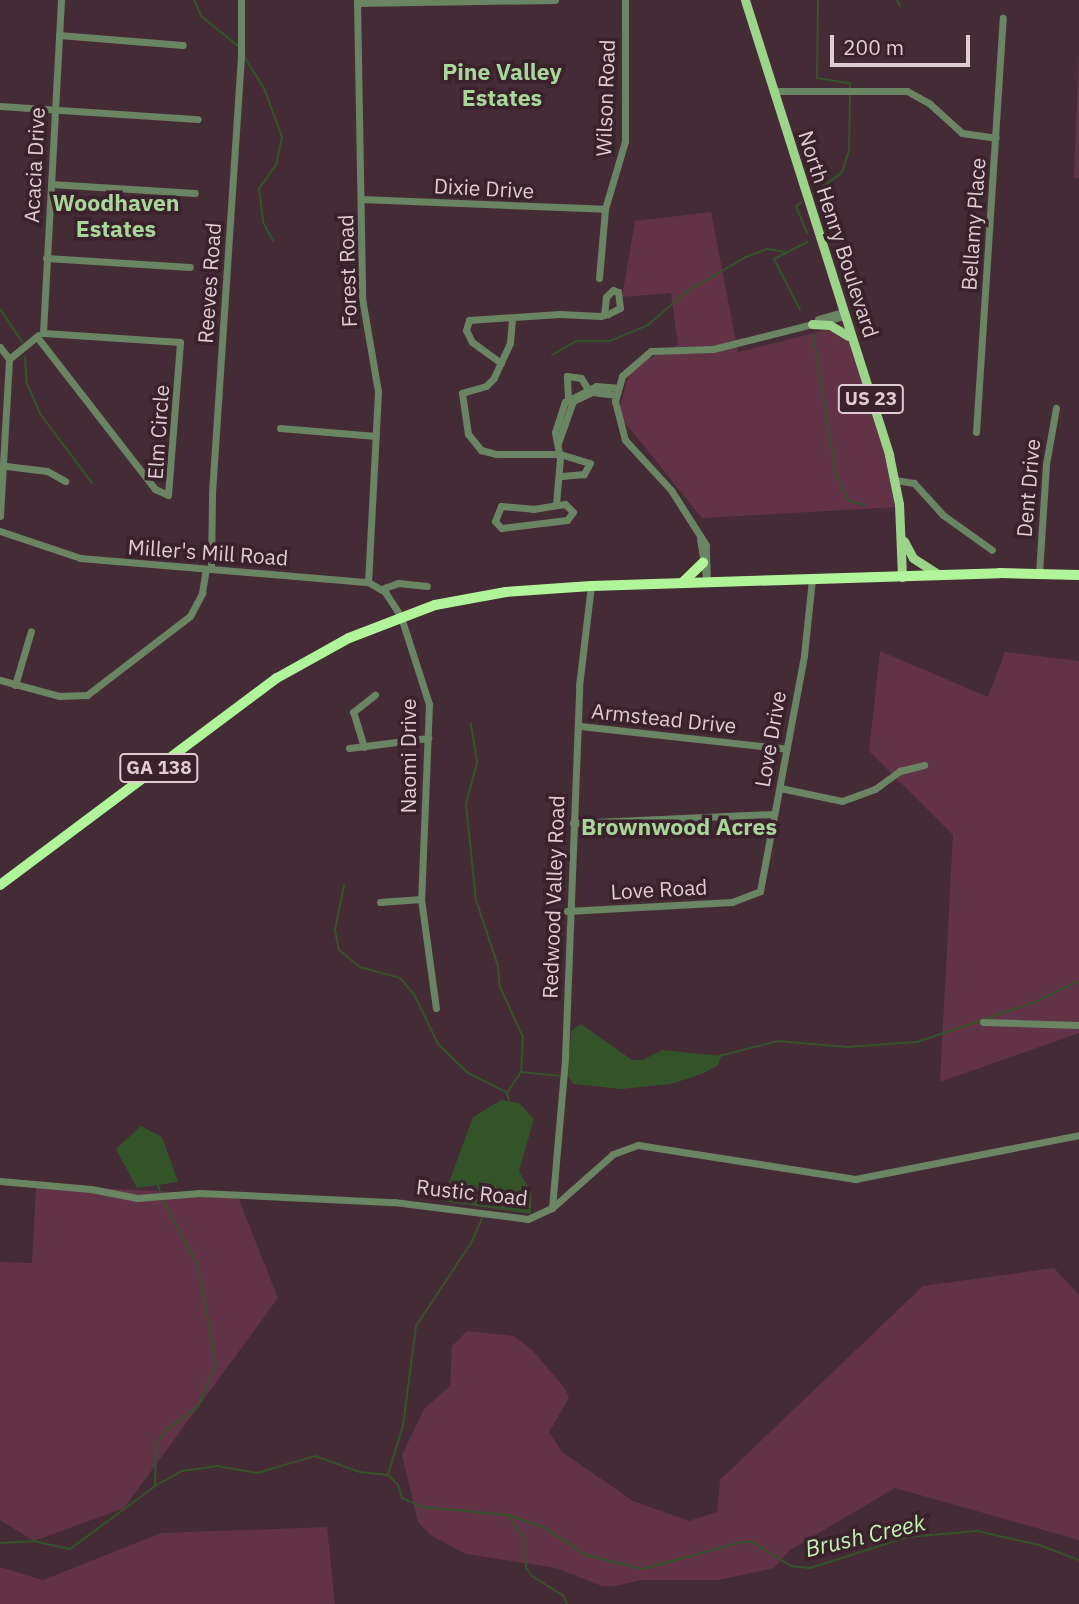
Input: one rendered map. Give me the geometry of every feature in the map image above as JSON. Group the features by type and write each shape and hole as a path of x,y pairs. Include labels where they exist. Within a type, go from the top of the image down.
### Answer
{"highway":[{"path":"682,583 703,563"},
{"path":"902,577 1039,573 1079,575"},
{"name":"GA 138","path":"0,886 277,678 341,642 401,617 468,597 591,586 902,577"}],"main road":[{"name":"North Henry Boulevard","path":"746,0 895,480 901,533 902,577"},
{"path":"812,324 843,329 853,342"},
{"name":"US 23","path":"901,533 913,558 939,575"}],"street":[{"name":"Acacia Drive","path":"40,335 61,0"},
{"name":"Reeves Road","path":"0,680 77,697 97,689 190,616 202,593 209,569 242,54 241,0"},
{"path":"357,1 555,0"},
{"name":"Wilson Road","path":"599,278 605,209 625,142 625,0"},
{"name":"Forest Road","path":"357,1 362,298 378,390 368,582"},
{"name":"Bellamy Place","path":"976,432 1003,18"},
{"path":"59,35 183,45"},
{"path":"773,91 907,91 930,104 962,133 996,138"},
{"path":"0,106 198,119"},
{"path":"51,184 195,193"},
{"name":"Dixie Drive","path":"361,199 605,209"},
{"path":"46,258 190,268"},
{"path":"707,582 709,554 671,490 625,440 616,391 630,368 651,351 713,349 844,314"},
{"path":"501,363 472,342 466,323 469,320 604,315"},
{"path":"512,319 510,343 490,383 461,393 472,442 496,454 559,454 585,459 591,466 579,476 559,476"},
{"path":"9,359 40,335"},
{"name":"Elm Circle","path":"40,335 180,342 169,495 155,489 40,335"},
{"path":"0,347 9,359 6,466 0,516"},
{"path":"556,504 559,454 555,432 568,398 568,376 582,378 588,388"},
{"path":"568,398 588,388 616,391"},
{"path":"558,443 573,401 592,392 616,391"},
{"name":"Dent Drive","path":"1039,573 1046,464 1056,408"},
{"path":"280,428 376,436"},
{"path":"6,466 47,471 65,481"},
{"path":"895,480 914,483 943,515 992,550"},
{"path":"556,504 569,505 573,517 501,528 495,521 501,506 533,509 556,504"},
{"name":"Miller's Mill Road","path":"0,531 80,558 368,582 381,589 401,617"},
{"path":"700,538 707,582"},
{"name":"Love Drive","path":"751,897 763,882 787,749 811,581"},
{"path":"381,589 398,583 427,586"},
{"name":"Redwood Valley Road","path":"552,1208 565,1058 567,911 580,726 579,686 591,586"},
{"name":"Naomi Drive","path":"401,617 425,687 428,738 421,899 436,1008"},
{"path":"15,685 31,631"},
{"path":"364,747 353,712 376,695"},
{"name":"Armstead Drive","path":"580,726 787,749"},
{"path":"349,748 428,738"},
{"path":"780,788 842,800 875,789 900,771 924,765"},
{"path":"573,823 774,814"},
{"name":"Love Road","path":"567,911 751,897"},
{"path":"380,902 421,899"},
{"path":"983,1022 1079,1025"},
{"name":"Rustic Road","path":"0,1181 91,1189 137,1198 200,1193 394,1202 528,1219 552,1208 613,1154 638,1145 855,1179 1079,1135"}],"shaded area":[{"path":"1079,49 1079,178 1074,178"},
{"path":"711,212 738,352 849,324 883,436 898,507 702,518 618,414 631,366 678,345 671,293 622,297 635,221"},
{"path":"880,651 988,697 1005,652 1079,661 1079,1033 940,1082 953,835 869,751"},
{"path":"581,1024 632,1060 643,1060 662,1050 721,1056 718,1065 704,1073 671,1084 621,1089 573,1084 568,1076 571,1031"},
{"path":"501,1100 519,1103 534,1119 519,1171 531,1192 531,1214 442,1201 473,1117"},
{"path":"141,1126 162,1137 178,1182 137,1188 116,1149"},
{"path":"36,1185 237,1195 278,1298 124,1508 34,1541 0,1520 0,1262 32,1263"},
{"path":"1054,1268 1079,1295 1079,1540 895,1488 790,1550 774,1568 718,1580 642,1580 602,1586 556,1568 466,1554 432,1536 418,1522 402,1455 424,1409 450,1386 452,1346 467,1331 514,1336 532,1350 564,1387 569,1398 549,1432 562,1452 633,1501 689,1521 717,1512 720,1480 923,1286"},
{"path":"327,1527 335,1604 0,1604 0,1567 43,1580 161,1533"}],"waterway":[{"path":"194,0 201,16 238,46"},
{"path":"818,0 817,78 850,83 850,87"},
{"path":"897,0 900,6"},
{"path":"245,58 264,88 282,137 276,165 259,188 263,222 273,241"},
{"path":"813,194 842,172 849,151 850,95"},
{"path":"802,202 796,206 807,233"},
{"path":"800,310 774,259 808,242"},
{"path":"552,355 576,341 610,341 648,325 686,292 746,257 767,249 785,252"},
{"path":"0,309 22,342"},
{"path":"813,335 836,475 848,500 864,505"},
{"path":"25,357 27,384 41,415 92,483"},
{"path":"471,724 477,763 466,804 476,900 498,966 500,987 523,1037 521,1072 507,1093 509,1100"},
{"path":"344,885 335,930 339,950 360,967 400,978 414,994 438,1044 468,1073 506,1092"},
{"path":"719,1056 778,1041 847,1047 917,1042 1035,1002 1079,981"},
{"path":"521,1072 560,1076"},
{"path":"158,1185 161,1194"},
{"path":"155,1486 156,1444 166,1430 198,1407 216,1363 198,1266 162,1199"},
{"path":"388,1474 403,1426 416,1326 471,1243 483,1216"},
{"name":"Brush Creek","path":"0,1543 33,1541 70,1549 155,1486 182,1471 217,1466 257,1473 315,1456 360,1472 388,1475 398,1485 402,1498 423,1507 508,1515 545,1528 586,1555 642,1569 742,1542 752,1542 791,1566 810,1568 908,1537 977,1531 1039,1545 1079,1560"},
{"path":"510,1518 524,1538 526,1568 532,1576 563,1595 567,1604"}],"district":[{"name":"Pine Valley Estates","path":"502,84"},
{"name":"Woodhaven Estates","path":"116,215"},
{"name":"Brownwood Acres","path":"679,826"}]}
